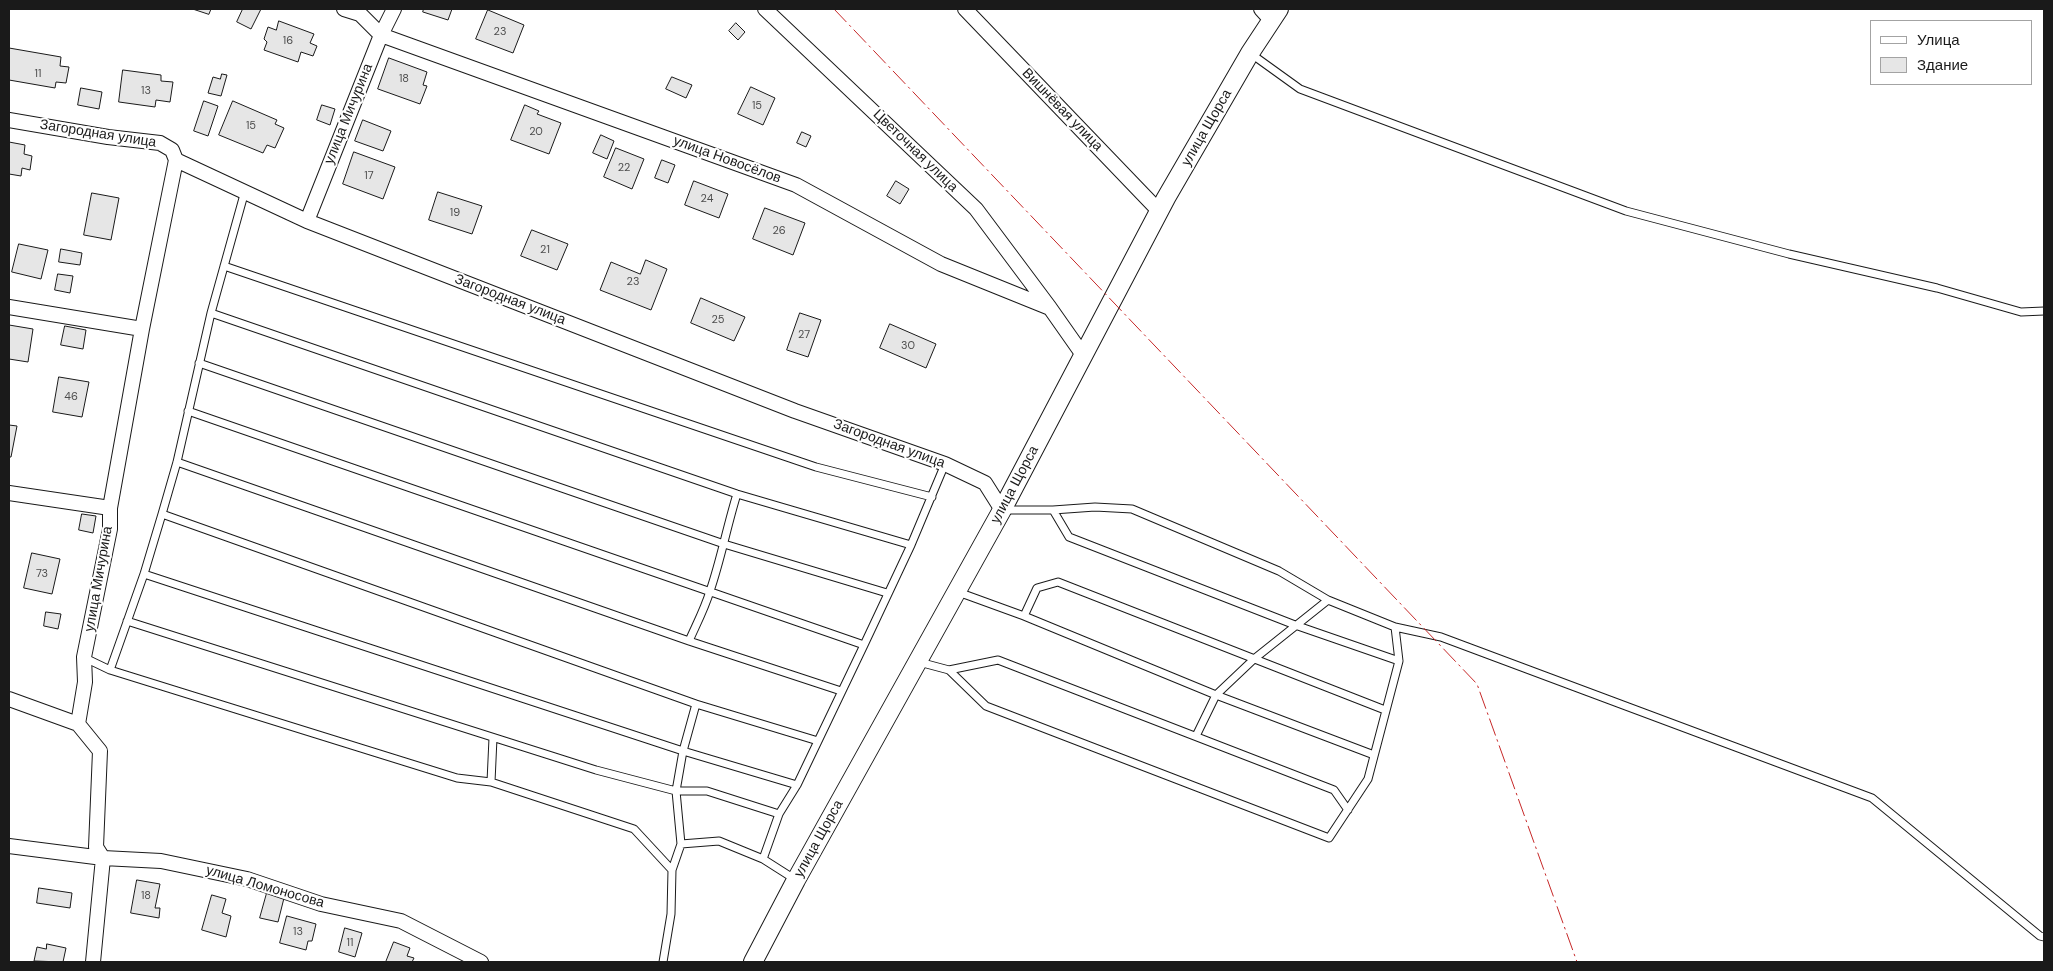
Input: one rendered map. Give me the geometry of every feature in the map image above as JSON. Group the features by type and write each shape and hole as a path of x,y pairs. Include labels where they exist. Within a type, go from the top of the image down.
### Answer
{"street":[{"name":"улица Новосёлов","path":"344,9 360,14 381,35 796,185 941,264 1050,308"},
{"name":"улица Мичурина","path":"307,221 381,35 394,9"},
{"name":"Цветочная улица","path":"765,9 976,209 1050,308"},
{"name":"Вишнёвая улица","path":"965,9 1159,211"},
{"name":"улица Щорса","path":"754,962 796,880 1002,510 1159,211 1250,52 1270,12"},
{"name":"Загородная улица","path":"9,120 108,137 160,142 172,150 176,160 307,221 795,410 945,464 985,484 1002,510"},
{"name":"улица Мичурина","path":"78,724 85,682 84,657 110,529 110,508 142,329 176,160"},
{"path":"9,307 142,329"},
{"path":"1050,308 1083,355"},
{"path":"9,493 110,508"},
{"path":"9,700 78,724 100,751 96,847 103,858 93,962"},
{"name":"улица Ломоносова","path":"9,846 103,858 171,863 247,879 321,904 401,922 481,962"}],"lane":[{"path":"1250,52 1300,89 1626,211 1788,254 1937,288 2021,312 2044,311"},
{"path":"110,670 144,574 162,514 211,313 245,191"},
{"path":"224,266 816,467 932,497"},
{"path":"211,313 738,494 911,545"},
{"path":"199,363 724,544 887,593"},
{"path":"188,411 864,645"},
{"path":"176,462 690,641 841,691"},
{"path":"763,859 779,814 797,785 864,645 911,545 945,464"},
{"path":"690,641 710,593 724,544 726,529 738,494"},
{"path":"1002,510 1053,510 1095,507 1132,509 1279,571 1328,600 1396,627 1441,637 1872,798 2040,936 2044,937"},
{"path":"1053,510 1069,537 1296,625 1399,661"},
{"path":"162,514 696,704 818,741"},
{"path":"144,574 683,751 797,785"},
{"path":"1024,616 1038,588 1058,582 1385,710"},
{"path":"957,591 1024,616 1216,695 1374,755"},
{"path":"1196,736 1216,695 1254,659 1328,600"},
{"path":"128,621 596,770 676,791 707,791 779,814"},
{"path":"949,670 986,706 1329,838 1368,779 1399,661 1396,627"},
{"path":"84,657 110,670 457,778 490,782 634,828 672,870"},
{"path":"917,661 949,670 998,660 1334,790 1348,810"},
{"path":"663,962 671,914 672,870 681,844 676,791 683,751 696,704"},
{"path":"490,782 493,738"},
{"path":"681,844 719,842 763,859 796,880"}],"building":[{"path":"193,9 211,9 209,14"},
{"path":"243,9 261,9 251,29 237,22"},
{"path":"424,9 452,9 448,20 423,12"},
{"path":"488,10 524,25 513,53 476,39"},
{"path":"279,21 314,34 310,43 317,46 313,56 301,52 298,62 264,50 267,42 264,39 268,27 276,30"},
{"path":"736,23 745,32 738,40 729,31"},
{"path":"9,48 61,57 60,66 69,67 66,83 56,82 55,88 9,80"},
{"path":"389,58 427,72 423,85 427,86 420,104 378,89"},
{"path":"123,70 161,75 161,81 173,82 170,102 156,100 155,107 119,102"},
{"path":"222,74 227,75 221,96 208,93 213,77 220,79"},
{"path":"672,77 692,85 686,98 666,89"},
{"path":"751,87 775,98 763,125 738,114"},
{"path":"81,88 102,92 99,109 78,105"},
{"path":"204,101 218,106 208,136 194,131"},
{"path":"233,101 277,120 275,124 284,128 275,148 267,145 263,153 219,135"},
{"path":"322,105 335,109 330,125 317,120"},
{"path":"525,105 539,111 537,114 561,123 549,154 511,140"},
{"path":"363,120 391,131 383,151 355,141"},
{"path":"802,132 811,136 806,147 797,143"},
{"path":"601,135 614,141 607,159 593,153"},
{"path":"9,142 25,145 24,154 32,156 30,170 22,168 21,176 9,174"},
{"path":"616,148 644,159 632,189 604,177"},
{"path":"354,152 395,167 383,199 343,184"},
{"path":"662,160 675,165 668,183 655,178"},
{"path":"694,181 728,194 719,218 685,205"},
{"path":"896,181 909,189 900,204 887,196"},
{"path":"438,192 482,206 472,234 429,220"},
{"path":"92,193 119,198 111,240 84,235"},
{"path":"765,208 805,223 793,255 753,239"},
{"path":"532,230 568,244 557,270 521,256"},
{"path":"19,244 48,250 41,279 12,272"},
{"path":"61,249 82,253 80,265 59,262"},
{"path":"646,260 667,269 651,310 600,290 611,262 640,274"},
{"path":"58,274 73,276 70,293 55,290"},
{"path":"701,298 745,317 734,341 691,323"},
{"path":"800,313 821,320 808,357 787,350"},
{"path":"890,324 936,344 926,368 880,348"},
{"path":"9,325 33,329 28,362 9,359"},
{"path":"65,326 86,330 83,349 61,345"},
{"path":"59,377 89,382 82,417 53,412"},
{"path":"9,425 17,426 11,457 9,457"},
{"path":"82,514 96,516 93,533 79,530"},
{"path":"32,553 60,559 52,594 24,588"},
{"path":"46,612 61,614 58,629 44,626"},
{"path":"137,880 160,884 155,908 160,908 159,918 131,913"},
{"path":"39,888 72,893 70,908 37,903"},
{"path":"267,893 284,898 278,922 260,918"},
{"path":"212,895 226,899 222,913 231,916 226,937 202,930"},
{"path":"287,916 316,924 312,941 308,941 306,950 280,943"},
{"path":"345,928 362,933 355,957 339,952"},
{"path":"394,942 410,948 407,956 414,958 412,962 386,962"},
{"path":"47,944 66,948 63,962 34,961 37,947 46,949"}],"power":[{"path":"834,9 1477,684 1577,962"}]}
